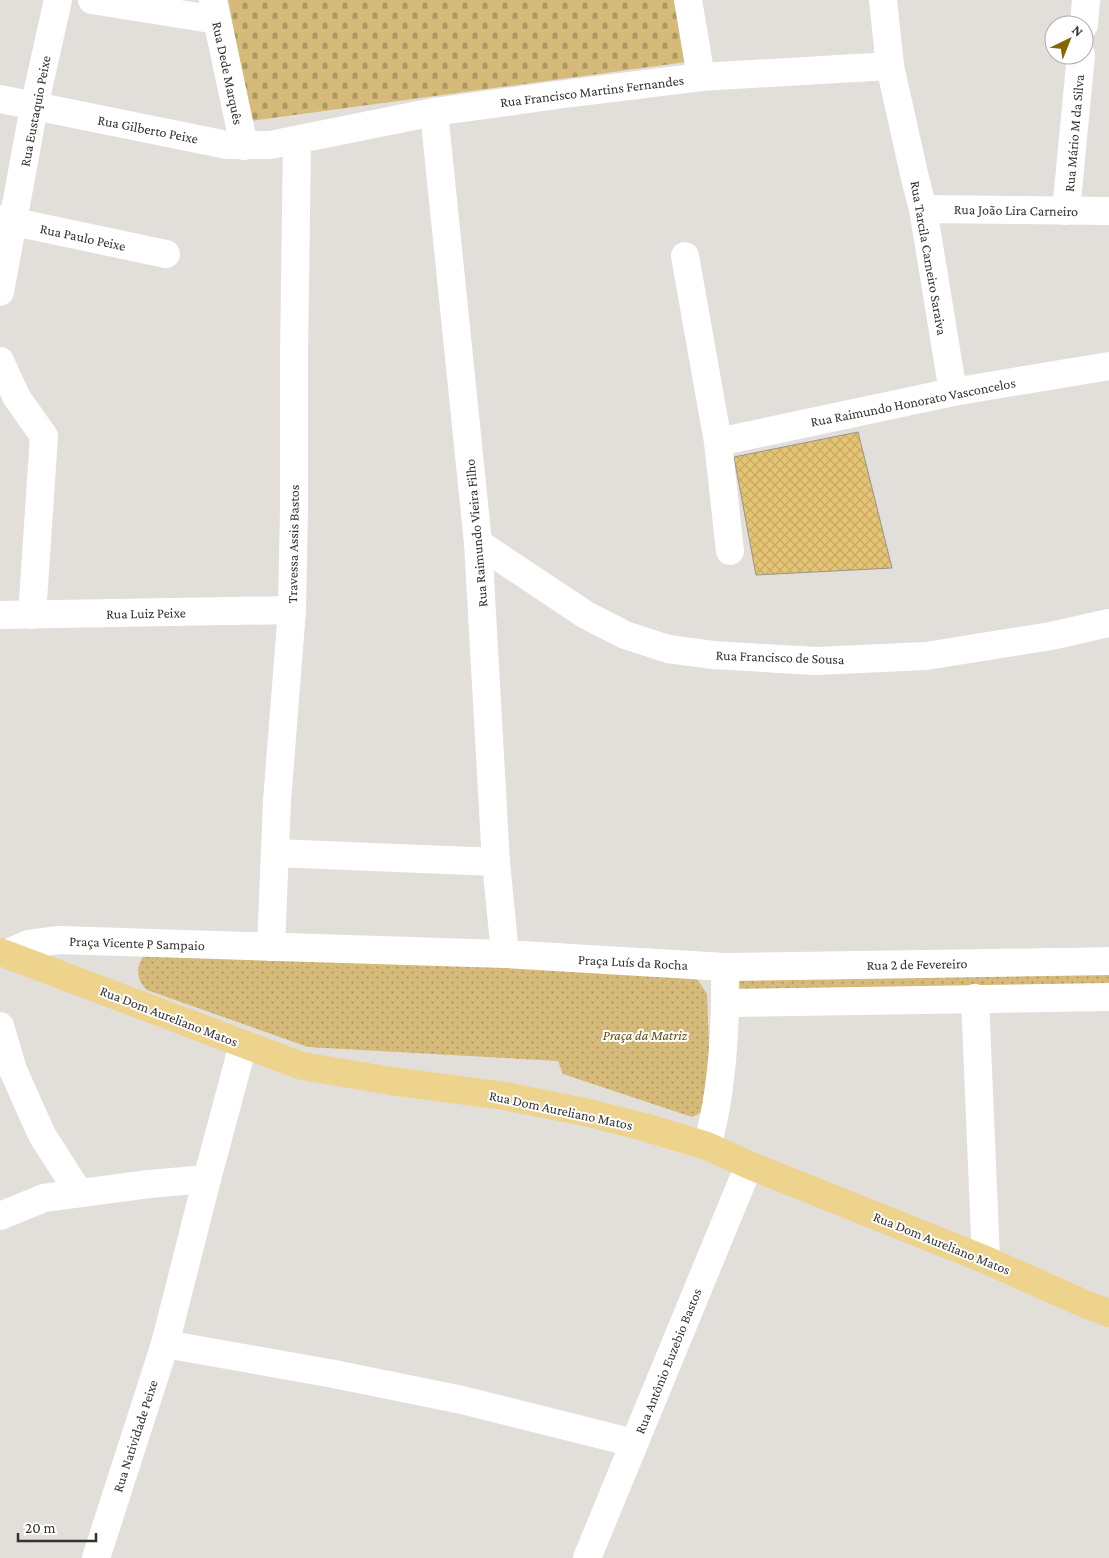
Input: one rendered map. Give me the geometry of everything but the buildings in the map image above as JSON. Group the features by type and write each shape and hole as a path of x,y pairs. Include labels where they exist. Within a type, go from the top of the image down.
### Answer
{"main road":[{"name":"Rua Dom Aureliano Matos","path":"2,953 302,1066 391,1081 505,1096 585,1112 707,1146 749,1165 986,1260 1109,1313"}],"street":[{"name":"Rua Eustaquio Peixe","path":"0,292 6,221 58,0"},
{"path":"92,0 215,10"},
{"path":"688,0 701,77"},
{"name":"Rua Tarcila Carneiro Saraiva","path":"883,0 890,66 923,208 953,392"},
{"path":"1085,15 1086,0"},
{"name":"Rua Dede Marquês","path":"215,10 244,146"},
{"name":"Rua Mário M da Silva","path":"1066,211 1080,65"},
{"name":"Rua Francisco Martins Fernandes","path":"297,141 434,112 701,77 890,66"},
{"name":"Rua Gilberto Peixe","path":"0,99 202,140 244,146 297,141"},
{"name":"Rua Raimundo Vieira Filho","path":"434,112 478,542 496,862 505,954"},
{"name":"Travessa Assis Bastos","path":"271,946 277,801 292,610 297,141"},
{"name":"Rua João Lira Carneiro","path":"923,208 1109,211"},
{"name":"Rua Paulo Peixe","path":"6,221 166,254"},
{"path":"685,256 718,442 730,551"},
{"path":"0,360 17,398 44,436 32,615"},
{"name":"Rua Raimundo Honorato Vasconcelos","path":"718,442 953,392 1109,366"},
{"name":"Rua Francisco de Sousa","path":"478,542 586,615 626,635 668,649 713,656 816,661 926,656 1051,636 1109,623"},
{"name":"Rua Luiz Peixe","path":"0,615 292,610"},
{"path":"274,853 496,862"},
{"name":"Praça Vicente P Sampaio","path":"2,953 29,944 54,940 505,954"},
{"name":"Praça Luís da Rocha","path":"505,954 725,967"},
{"name":"Rua 2 de Fevereiro","path":"725,967 1109,961"},
{"path":"707,1146 714,1125 718,1098 726,1003 725,967"},
{"path":"726,1003 1109,997"},
{"path":"975,998 986,1260"},
{"path":"0,1026 13,1070 42,1135 79,1193"},
{"name":"Rua Natividade Peixe","path":"96,1558 165,1344 206,1179 243,1045"},
{"name":"Rua Antônio Euzebio Bastos","path":"586,1558 749,1165"},
{"path":"0,1216 44,1198 206,1179"},
{"path":"165,1344 334,1374 462,1400 634,1443"}],"green space":[{"path":"228,0 675,0 686,62 251,121"},
{"path":"1109,947 1109,998 736,1005 734,954"},
{"name":"Praça da Matriz","path":"149,950 691,976 698,980 707,994 711,1100 704,1111 692,1117 563,1074 558,1061 308,1047 147,990 140,980 138,970 141,959"}]}
